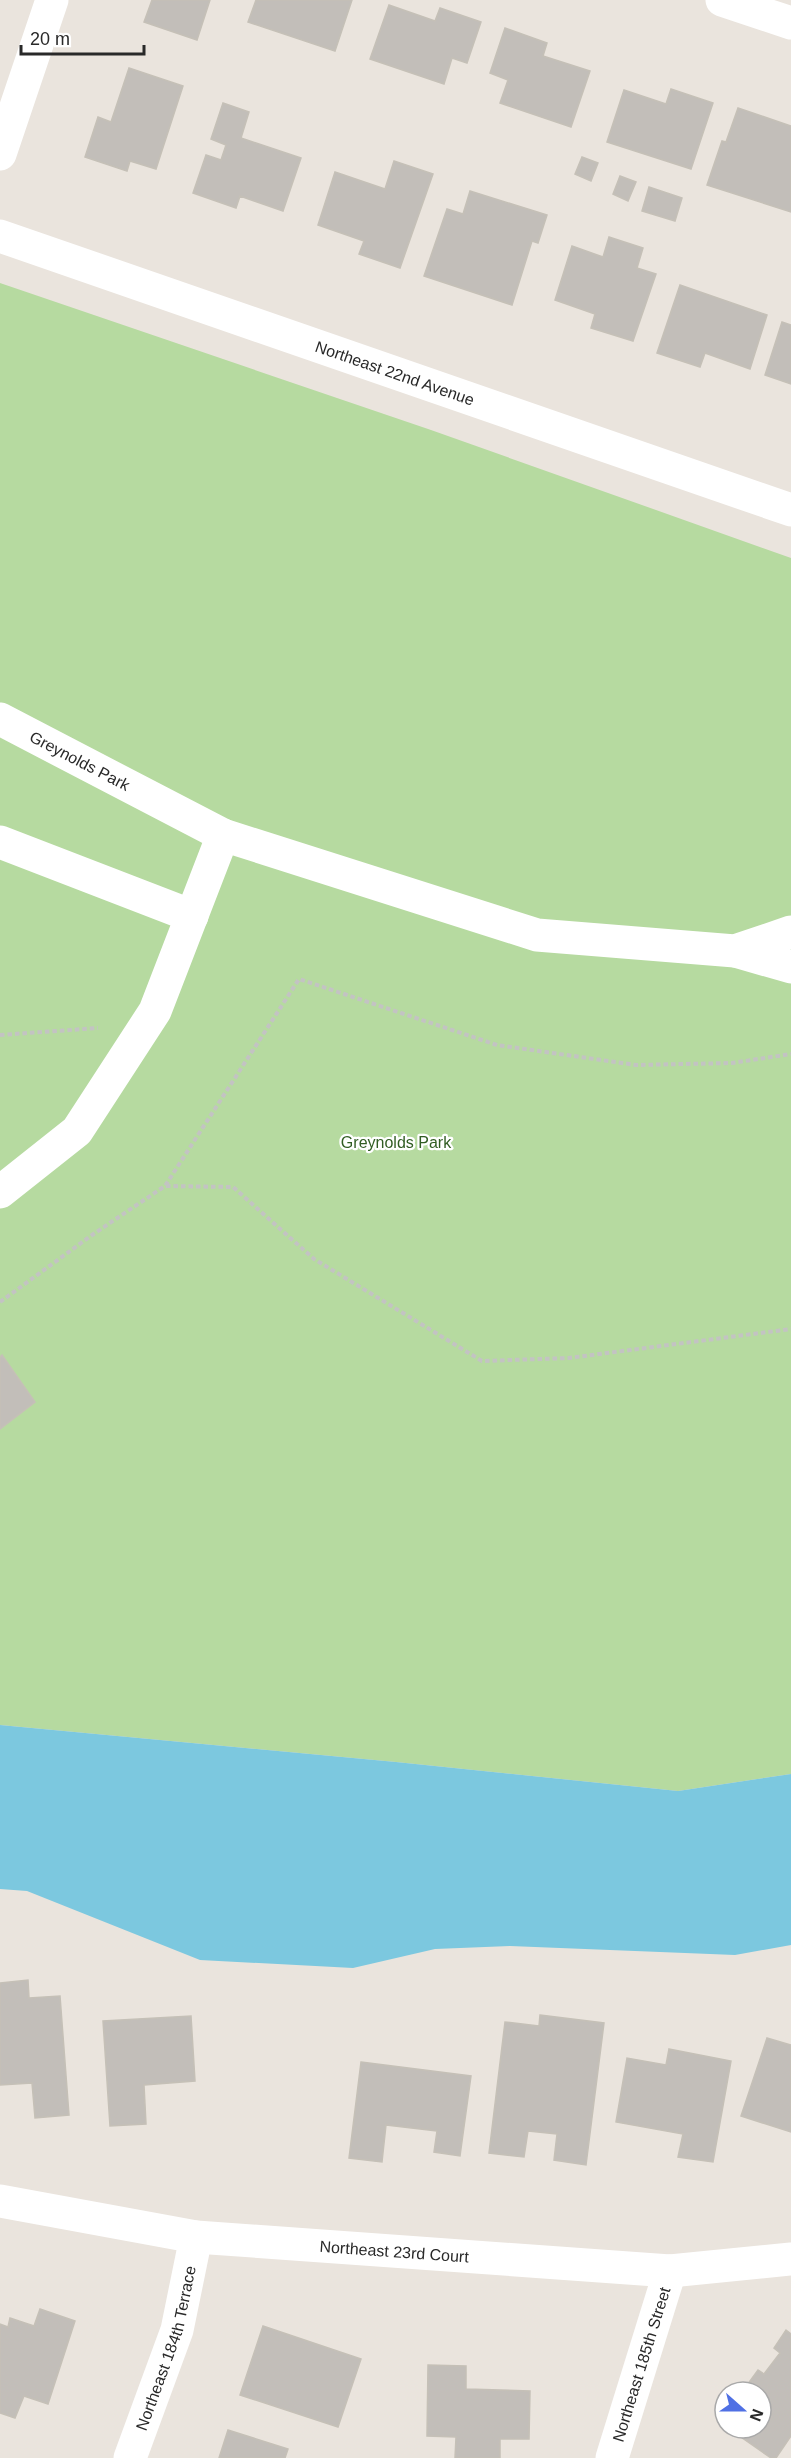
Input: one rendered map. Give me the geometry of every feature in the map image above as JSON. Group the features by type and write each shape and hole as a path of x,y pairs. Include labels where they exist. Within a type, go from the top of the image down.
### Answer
{"street":[{"path":"0,154 52,0"},
{"path":"722,0 791,23"},
{"name":"Northeast 22nd Avenue","path":"0,236 791,510"},
{"name":"Greynolds Park","path":"0,719 223,835 537,936 735,951 791,932"},
{"path":"0,1192 77,1131 155,1011 223,835"},
{"path":"0,842 192,916"},
{"path":"735,951 791,967"},
{"name":"Northeast 23rd Court","path":"0,2201 196,2237 670,2271 791,2259"},
{"name":"Northeast 184th Terrace","path":"129,2458 177,2330 196,2237"},
{"name":"Northeast 185th Street","path":"612,2458 670,2271"}],"path":[{"path":"0,1302 92,1235 165,1186 299,979 497,1045 636,1065 732,1063 791,1054"},
{"path":"0,1035 146,1025"},
{"path":"165,1186 233,1187 314,1259 482,1361 569,1358 791,1329"}],"green space":[{"name":"Greynolds Park","path":"0,283 431,430 791,558 791,1774 678,1791 0,1725"}],"water":[{"path":"0,1725 678,1791 791,1774 791,1945 735,1955 510,1946 435,1949 353,1968 200,1960 27,1891 0,1889"}],"building":[{"path":"152,0 210,0 197,40 144,22"},
{"path":"256,0 352,0 335,51 248,22"},
{"path":"389,5 435,21 440,8 481,22 467,63 452,58 444,84 370,59"},
{"path":"505,28 547,43 543,56 590,71 571,127 500,103 508,80 490,73"},
{"path":"129,68 183,86 156,169 130,161 127,171 85,157 98,117 111,122"},
{"path":"671,89 713,103 691,169 607,142 624,90 666,104"},
{"path":"223,103 249,112 241,138 301,158 283,211 240,196 236,208 193,193 206,155 221,160 226,145 211,139"},
{"path":"738,108 791,126 791,212 707,185 722,141 726,142"},
{"path":"582,157 598,163 591,181 575,174"},
{"path":"394,161 433,174 400,268 359,254 364,241 318,225 335,172 385,189"},
{"path":"620,176 636,182 628,201 613,194"},
{"path":"649,187 682,198 675,221 642,211"},
{"path":"470,191 547,215 538,243 532,241 512,305 424,276 447,209 463,214"},
{"path":"609,237 643,248 637,268 656,274 633,341 591,328 595,314 555,300 572,246 603,257"},
{"path":"680,285 767,315 750,369 705,353 700,367 657,353"},
{"path":"782,322 791,325 791,384 765,375"},
{"path":"2,1355 35,1402 0,1429 0,1357"},
{"path":"28,1980 29,1998 60,1996 69,2115 35,2118 32,2083 0,2085 0,1983"},
{"path":"540,2015 604,2023 586,2165 554,2160 557,2134 528,2131 524,2157 489,2153 505,2022 539,2026"},
{"path":"191,2016 195,2081 144,2085 146,2124 110,2126 103,2021"},
{"path":"767,2038 791,2045 791,2132 741,2116"},
{"path":"669,2049 731,2061 713,2162 678,2157 683,2134 616,2122 627,2058 666,2065"},
{"path":"361,2062 471,2076 460,2156 434,2152 437,2131 386,2125 382,2162 349,2158"},
{"path":"40,2309 75,2321 48,2404 24,2396 15,2418 0,2413 0,2324 8,2327 10,2318 34,2326"},
{"path":"263,2326 361,2359 338,2427 240,2395"},
{"path":"786,2330 791,2334 791,2436 776,2458 771,2458 745,2440 773,2440 773,2380 751,2380 758,2370 764,2374 780,2353 774,2348"},
{"path":"428,2365 466,2366 466,2389 530,2391 529,2439 500,2439 500,2458 455,2458 456,2437 427,2436"},
{"path":"228,2430 288,2449 285,2458 219,2458"}]}
